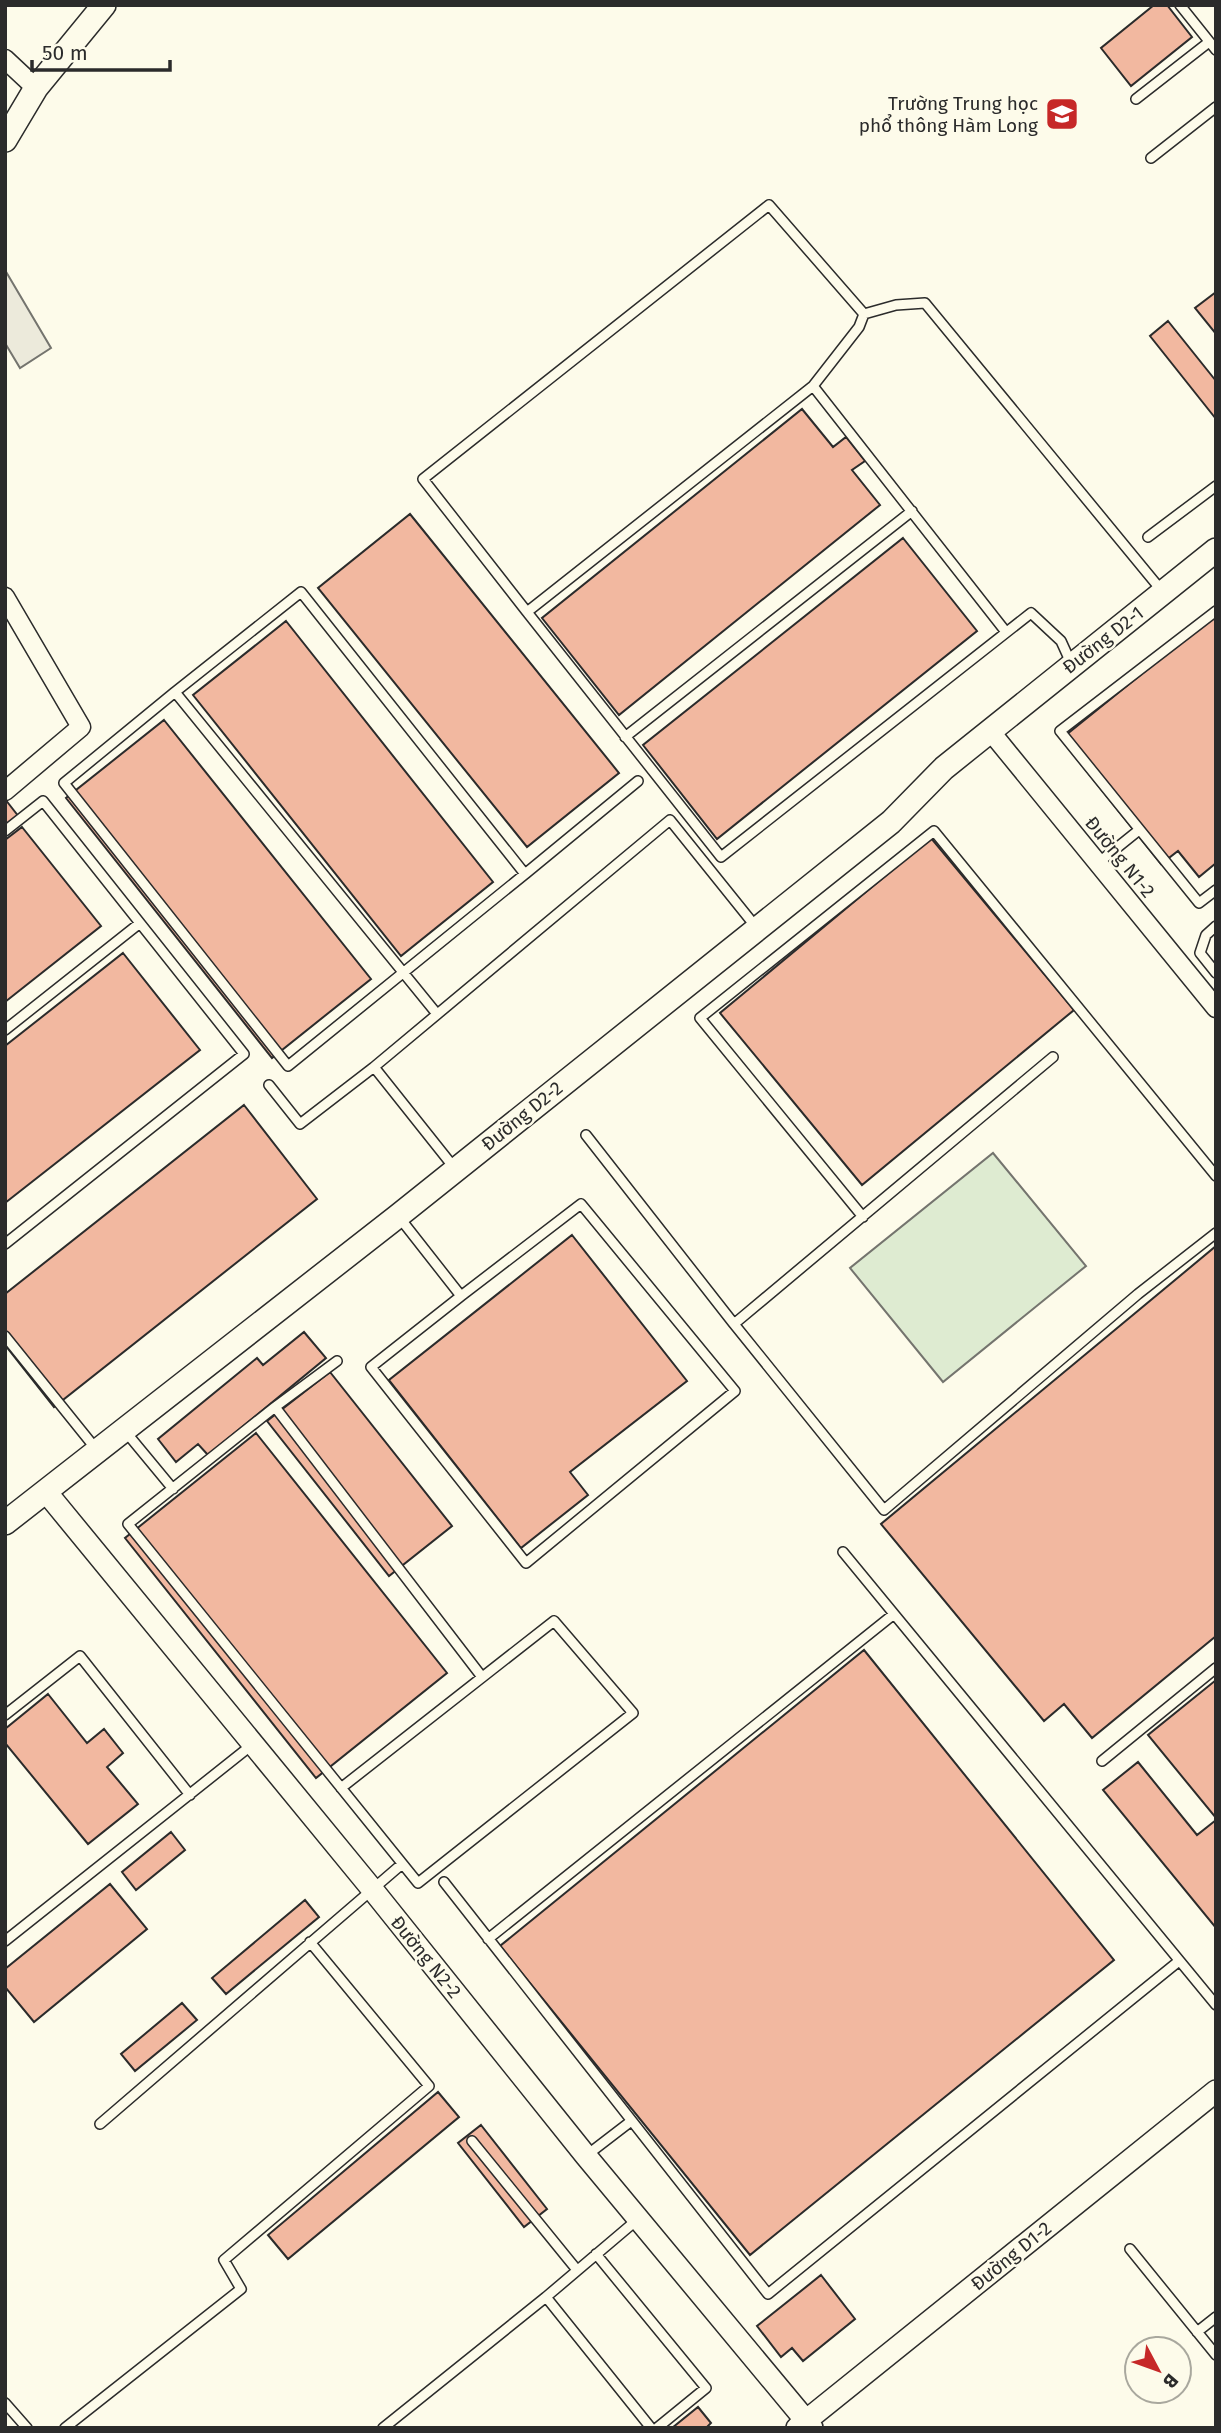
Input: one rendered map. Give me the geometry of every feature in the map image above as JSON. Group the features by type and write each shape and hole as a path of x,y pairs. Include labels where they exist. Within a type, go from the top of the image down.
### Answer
{"main road":[{"path":"5,140 36,88 103,6"},
{"name":"Đường D2-1","path":"991,732 1216,550"},
{"name":"Đường D2-2","path":"5,1523 47,1493 398,1216 891,822 944,768 991,732"}],"street":[{"path":"5,60 36,88"},
{"path":"5,597 81,727 5,791"},
{"name":"Đường N1-2","path":"991,732 1216,1007"},
{"name":"Đường N2-2","path":"47,1493 372,1889 805,2425"},
{"name":"Đường D1-2","path":"805,2425 1216,2091"}],"lane":[{"path":"1136,99 1213,46 1180,5"},
{"path":"1151,158 1216,107"},
{"path":"864,314 769,205 423,479 721,857 1031,613 1060,641 1072,664"},
{"path":"864,314 896,305 925,303 1163,593"},
{"path":"527,612 813,386 859,327 864,314"},
{"path":"813,386 1006,632"},
{"path":"1148,537 1216,486"},
{"path":"625,737 912,511"},
{"path":"525,874 301,592 64,783 288,1066 525,874 638,781"},
{"path":"1216,611 1060,731 1199,904 1216,890"},
{"path":"175,692 437,1014"},
{"path":"5,831 43,801 244,1054 5,1244"},
{"path":"269,1085 300,1124 374,1067 670,820 757,928"},
{"path":"1098,863 1139,830"},
{"path":"863,1217 700,1018 934,831 1216,1176"},
{"path":"5,1030 140,923"},
{"path":"1216,926 1206,935 1200,953 1216,973"},
{"path":"734,1324 1053,1057"},
{"path":"374,1067 456,1170"},
{"path":"586,1135 884,1510 1138,1294 1216,1233"},
{"path":"581,1204 735,1391 526,1563 371,1367 461,1296 581,1204"},
{"path":"398,1216 461,1296"},
{"path":"5,1336 97,1451"},
{"path":"337,1362 275,1407 128,1524 402,1864 418,1883 633,1713 554,1621 341,1788"},
{"path":"275,1407 482,1677"},
{"path":"124,1430 173,1489"},
{"path":"844,1552 1216,2005"},
{"path":"488,1939 894,1614"},
{"path":"5,1715 80,1656 190,1794"},
{"path":"1102,1761 1216,1668"},
{"path":"5,1941 253,1744"},
{"path":"100,2124 402,1864"},
{"path":"444,1882 630,2122 768,2294 1179,1961"},
{"path":"65,2428 241,2289 224,2260 429,2086 310,1942"},
{"path":"586,2156 630,2122"},
{"path":"472,2141 578,2270"},
{"path":"383,2428 638,2219"},
{"path":"1130,2249 1216,2355"},
{"path":"596,2254 706,2388 657,2428"},
{"path":"545,2297 651,2428"},
{"path":"1198,2332 1216,2317"},
{"path":"5,2403 27,2428"}],"green space":[{"path":"993,1153 1086,1266 943,1382 850,1268"}],"shaded area":[{"path":"5,270 51,348 20,368 5,343"}],"building":[{"path":"1154,5 1167,5 1192,37 1131,86 1101,48"},
{"path":"1216,292 1216,334 1195,308"},
{"path":"1168,321 1216,381 1216,419 1150,336"},
{"path":"802,409 833,447 846,437 865,461 852,470 880,505 619,715 542,618"},
{"path":"410,514 619,773 527,847 318,588"},
{"path":"903,538 977,631 717,839 643,745"},
{"path":"1216,614 1216,863 1199,877 1178,851 1161,864 1061,739"},
{"path":"286,621 493,882 401,956 193,695"},
{"path":"164,720 371,979 272,1058 66,798"},
{"path":"5,799 19,817 5,827"},
{"path":"22,827 101,926 5,1002 5,840"},
{"path":"931,838 1074,1010 862,1185 720,1013"},
{"path":"123,953 200,1050 5,1203 5,1046"},
{"path":"244,1105 317,1199 54,1407 5,1345 5,1294"},
{"path":"572,1235 687,1381 570,1472 588,1495 521,1548 389,1380"},
{"path":"1216,1246 1216,1636 1092,1738 1064,1704 1044,1721 881,1524"},
{"path":"304,1332 326,1358 208,1455 198,1444 176,1462 158,1439 257,1358 263,1365"},
{"path":"330,1372 452,1526 389,1576 267,1421"},
{"path":"256,1433 447,1673 316,1778 125,1538"},
{"path":"864,1650 1114,1960 750,2255 500,1946"},
{"path":"1216,1680 1216,1818 1148,1735"},
{"path":"48,1694 87,1743 104,1729 123,1753 107,1767 138,1804 88,1844 5,1743 5,1729"},
{"path":"1138,1762 1197,1835 1216,1820 1216,1928 1103,1790"},
{"path":"171,1832 185,1850 136,1890 122,1872"},
{"path":"110,1884 147,1929 34,2022 5,1987 5,1969"},
{"path":"305,1900 319,1917 226,1994 212,1978"},
{"path":"182,2003 197,2020 135,2071 121,2054"},
{"path":"438,2092 459,2117 288,2259 268,2235"},
{"path":"481,2125 547,2209 524,2227 458,2143"},
{"path":"821,2275 855,2319 803,2361 792,2348 781,2357 757,2326"},
{"path":"698,2407 711,2423 706,2428 672,2428"}],"place":[{"name":"Trường Trung học phổ thông Hàm Long","path":"1062,114"}]}
